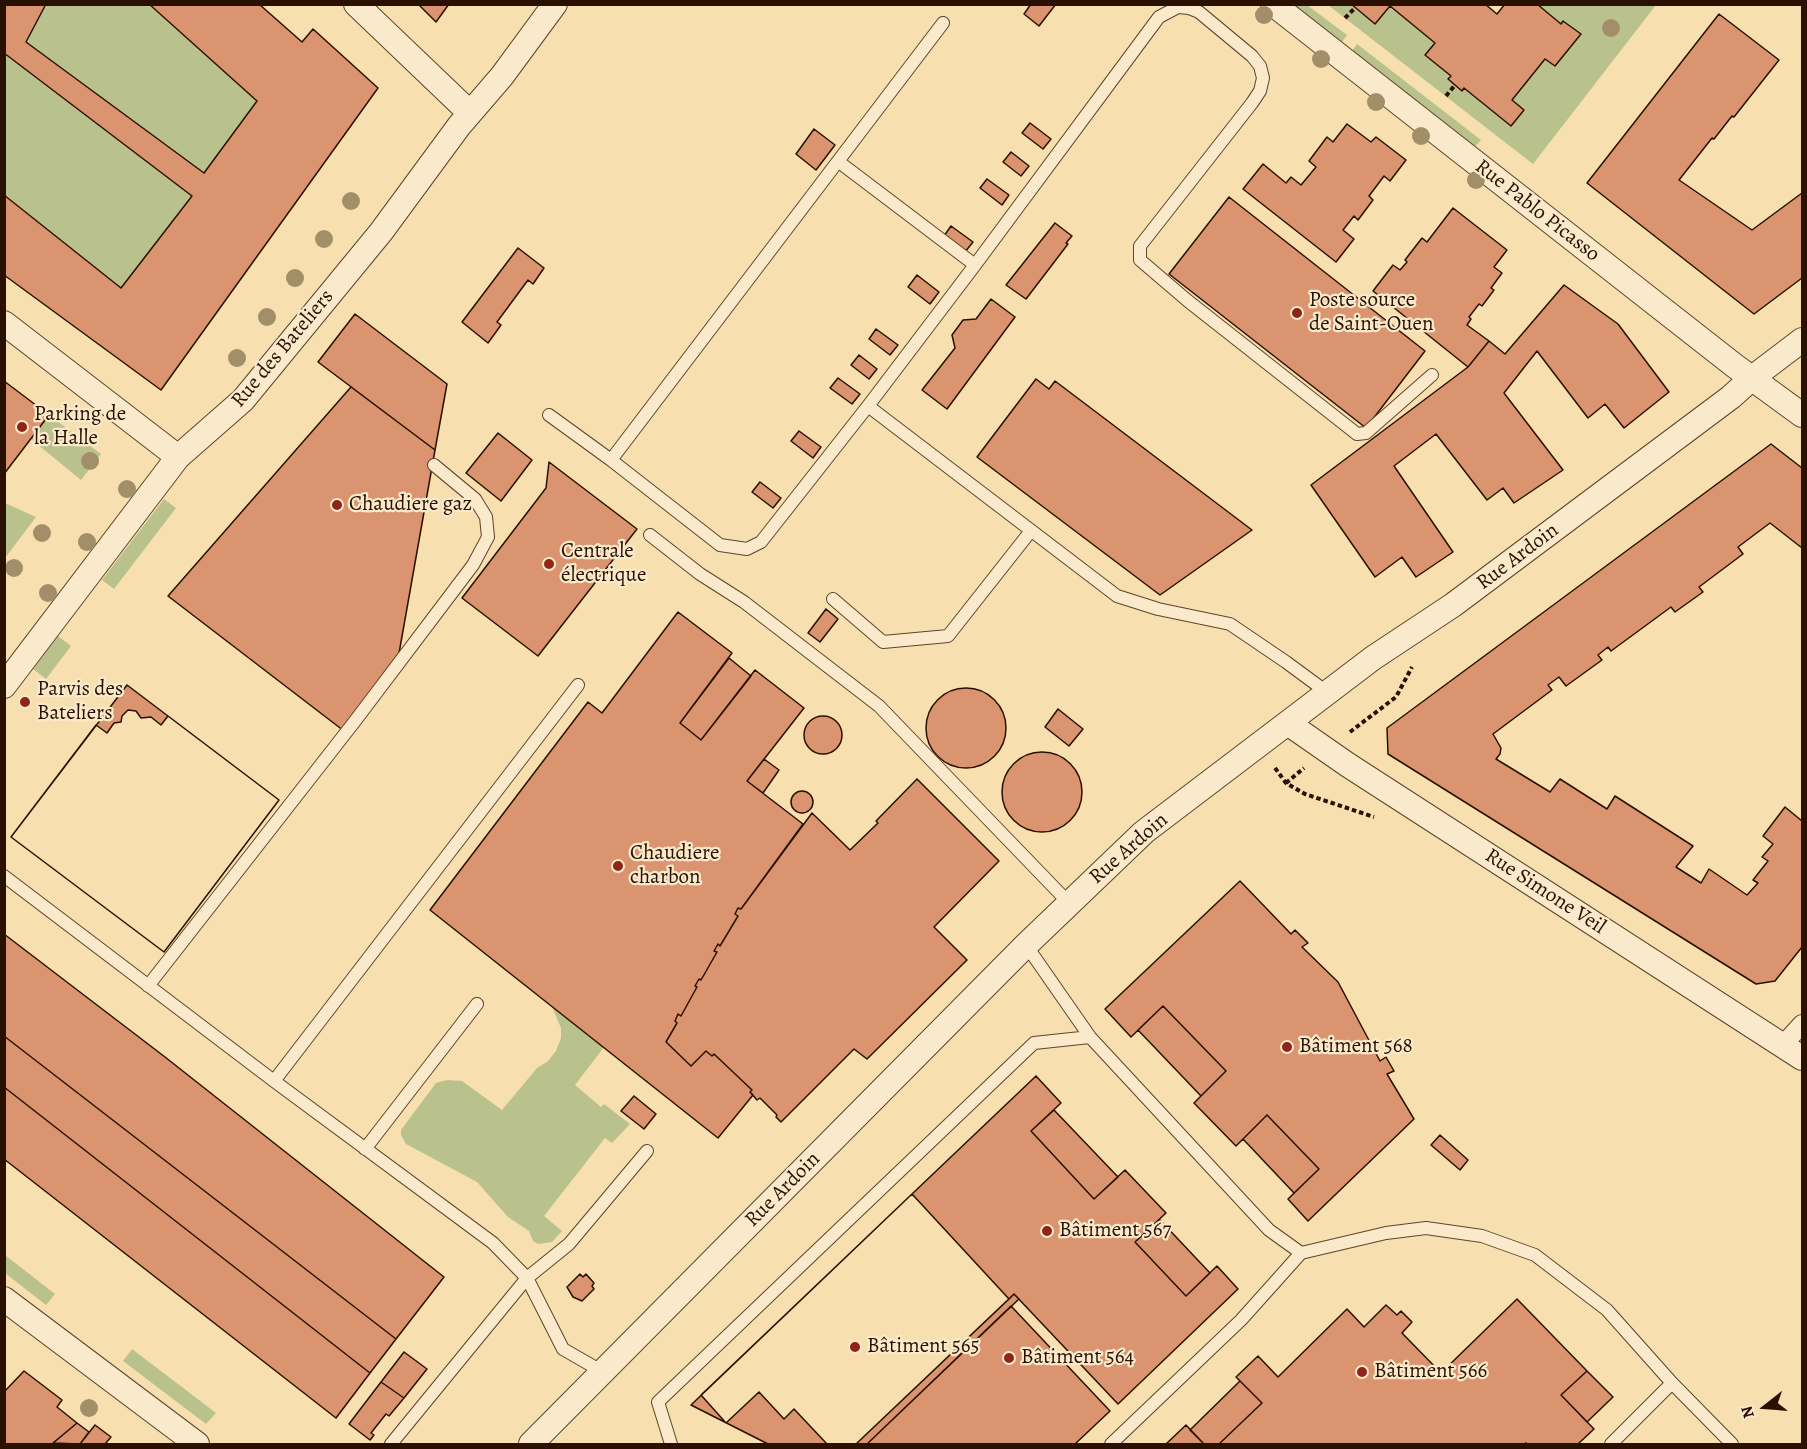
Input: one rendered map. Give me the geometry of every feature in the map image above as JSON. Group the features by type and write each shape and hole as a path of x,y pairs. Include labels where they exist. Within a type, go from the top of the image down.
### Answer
{"street":[{"path":"356,4 470,113"},
{"name":"Rue des Bateliers","path":"4,686 178,457 243,400 381,232 555,4"},
{"name":"Rue Pablo Picasso","path":"1273,4 1752,378 1803,415"},
{"path":"4,323 178,457"},
{"name":"Rue Ardoin","path":"531,1444 1026,945 1144,832 1373,658 1453,605 1731,398 1752,378 1803,340"},
{"name":"Rue Simone Veil","path":"1289,724 1348,765 1793,1051"},
{"path":"1793,1051 1803,1024"},
{"path":"7,1307 197,1444"}],"lane":[{"path":"549,415 720,545 747,549 761,542 975,265 1159,17 1178,7 1199,12 1252,56 1260,66 1263,78 1260,91 1140,246 1140,260 1188,301 1357,434 1366,434 1432,375"},
{"path":"611,460 944,23"},
{"path":"839,162 975,265"},
{"path":"868,406 1030,532 1117,596 1158,609 1230,624 1328,693"},
{"path":"148,986 474,565 488,537 486,517 475,499 434,465"},
{"path":"832,599 882,642 948,636 1030,532"},
{"path":"650,535 700,574 744,602 879,706 1070,903"},
{"path":"274,1081 579,685"},
{"path":"4,876 364,1149 493,1243 527,1278 563,1349 603,1372"},
{"path":"1026,945 1090,1037 1269,1230 1301,1253"},
{"path":"364,1149 477,1004"},
{"path":"670,1444 658,1401 1034,1043 1090,1037"},
{"path":"391,1444 527,1278 569,1244 647,1151"},
{"path":"1111,1444 1241,1320 1301,1253 1386,1233 1426,1228 1482,1236 1535,1255 1607,1310 1672,1383 1732,1444"},
{"path":"1611,1444 1672,1383"}],"path":[{"path":"1345,18 1355,8"},
{"path":"1446,96 1455,85"}],"green space":[{"path":"46,5 149,5 257,101 204,173 26,42"},
{"path":"1287,5 1307,5 1347,35 1340,45"},
{"path":"1328,5 1351,5 1375,24 1390,6 1435,43 1425,55 1451,76 1448,80 1462,90 1464,88 1511,126 1524,110 1512,100 1545,59 1555,66 1580,35 1564,21 1561,24 1537,5 1656,5 1533,164"},
{"path":"1357,44 1481,140 1473,149 1350,54"},
{"path":"4,53 192,196 121,288 5,195"},
{"path":"49,415 101,454 81,480 31,439"},
{"path":"164,499 176,508 114,589 102,580"},
{"path":"5,503 36,517 5,558"},
{"path":"58,636 71,646 46,679 33,669"},
{"path":"552,1007 604,1047 575,1085 601,1107 604,1104 630,1124 612,1143 605,1138 544,1216 562,1231 552,1242 538,1244 533,1241 529,1231 508,1217 477,1182 406,1144 401,1130 436,1083 447,1080 462,1081 502,1110 537,1068 548,1061 556,1051 561,1038 561,1028"},
{"path":"5,1255 55,1294 46,1305 5,1273"},
{"path":"132,1349 216,1413 206,1424 123,1361"}],"building":[{"path":"4,4 46,4 26,42 204,173 257,101 149,4 259,4 302,42 313,29 378,88 161,390 4,275 4,195 121,288 192,196 4,53"},
{"path":"418,4 449,4 436,22"},
{"path":"1031,4 1056,4 1039,26 1024,14"},
{"path":"1351,4 1485,4 1497,14 1505,4 1537,4 1561,24 1563,21 1581,34 1555,66 1545,59 1512,100 1524,110 1511,126 1464,88 1462,91 1448,79 1451,76 1425,55 1435,43 1390,6 1375,24"},
{"path":"1719,14 1779,60 1734,117 1732,116 1714,139 1712,138 1679,180 1752,230 1802,193 1802,278 1754,314 1587,183"},
{"path":"1030,123 1051,139 1043,149 1022,133"},
{"path":"1347,124 1371,142 1376,137 1406,160 1390,181 1384,176 1369,196 1373,200 1358,220 1354,216 1343,230 1354,239 1336,262 1243,189 1263,164 1286,183 1291,177 1301,185 1316,167 1309,161 1327,137 1333,142"},
{"path":"814,129 835,145 816,170 796,154"},
{"path":"1011,152 1029,166 1021,176 1003,162"},
{"path":"987,179 1009,195 1002,205 980,188"},
{"name":"Poste source de Saint-Ouen","path":"1229,197 1425,351 1366,428 1169,274"},
{"path":"1453,208 1507,250 1494,267 1502,273 1491,288 1494,290 1482,306 1479,304 1469,317 1471,319 1467,325 1489,341 1468,367 1373,291 1393,265 1400,270 1422,238 1427,242"},
{"path":"1055,223 1072,236 1026,299 1006,285"},
{"path":"951,226 973,242 965,252 944,236"},
{"path":"518,248 544,268 533,284 528,280 497,322 501,325 488,343 462,322"},
{"path":"917,275 939,292 930,304 908,287"},
{"path":"1564,285 1618,324 1669,392 1624,428 1605,404 1588,418 1537,351 1504,393 1563,470 1514,503 1503,488 1487,500 1436,434 1394,466 1453,552 1416,577 1402,557 1375,577 1311,485 1468,367 1489,341 1505,354"},
{"path":"991,299 1015,317 947,409 922,390 955,348 952,335 963,320 976,319"},
{"path":"355,314 447,384 435,450 318,362"},
{"path":"876,329 898,345 890,355 869,339"},
{"path":"859,355 877,369 869,379 851,365"},
{"path":"838,378 860,394 852,404 830,388"},
{"path":"1036,379 1049,389 1055,381 1252,530 1160,595 977,457"},
{"name":"Parking de la Halle","path":"4,381 49,415 4,474"},
{"name":"Chaudiere gaz","path":"351,387 435,450 398,659 344,731 168,596"},
{"path":"799,431 821,447 813,458 791,441"},
{"path":"498,433 532,460 501,501 466,473"},
{"path":"1771,444 1802,468 1802,548 1770,523 1738,547 1743,554 1699,587 1703,592 1675,612 1671,607 1611,651 1608,647 1598,655 1602,660 1566,686 1559,677 1548,685 1552,690 1493,734 1501,748 1496,759 1550,792 1560,779 1607,809 1615,796 1693,846 1676,867 1701,883 1709,869 1747,895 1758,883 1753,880 1768,861 1762,857 1773,844 1763,836 1785,807 1802,821 1802,947 1775,981 1756,984 1388,754 1387,728"},
{"name":"Centrale électrique","path":"549,462 637,529 538,656 462,598 546,488"},
{"path":"760,482 781,498 773,508 752,492"},
{"path":"826,609 838,619 820,642 808,633"},
{"name":"Chaudiere charbon","path":"678,612 732,653 680,723 701,740 755,670 804,708 747,781 803,824 741,909 738,908 735,914 738,916 720,946 718,944 714,951 717,952 695,986 697,987 681,1016 678,1014 675,1021 677,1023 666,1042 691,1066 706,1051 712,1056 714,1054 752,1090 750,1092 753,1095 718,1138 430,910 588,702 602,713"},
{"path":"729,658 751,676 701,740 680,723"},
{"path":"127,685 279,800 164,952 11,837"},
{"path":"966,688 981,691 994,700 1003,713 1006,728 1003,743 994,756 981,765 966,768 951,765 938,756 929,743 926,728 929,713 938,700 951,691"},
{"path":"1058,709 1083,729 1069,746 1045,727"},
{"path":"128,710 136,711 141,718 151,717 161,725 168,716 279,800 164,952 11,837 96,725 107,733 114,723 121,722 122,716"},
{"path":"823,716 837,721 842,735 837,749 823,754 809,749 804,735 809,721"},
{"path":"1042,752 1057,755 1070,764 1079,777 1082,792 1079,807 1070,820 1057,829 1042,832 1027,829 1014,820 1005,807 1002,792 1005,777 1014,764 1027,755"},
{"path":"764,759 779,770 763,793 747,781"},
{"path":"917,779 999,861 934,927 967,960 867,1059 854,1049 781,1122 776,1117 777,1115 760,1098 757,1100 750,1092 752,1090 714,1054 712,1056 706,1051 691,1066 666,1042 677,1023 675,1021 678,1014 681,1016 697,987 695,986 717,952 714,951 718,944 720,946 738,916 735,914 738,908 741,909 812,813 850,850 878,823 876,821"},
{"path":"802,791 810,794 813,802 810,810 802,813 794,810 791,802 794,794"},
{"name":"Bâtiment 568","path":"1240,881 1291,934 1295,930 1308,943 1302,947 1338,982 1380,1061 1386,1057 1394,1071 1387,1074 1414,1119 1308,1221 1288,1199 1319,1169 1267,1115 1236,1146 1194,1103 1226,1071 1163,1006 1131,1037 1105,1009"},
{"path":"4,934 165,1057 444,1277 396,1339 4,1036"},
{"path":"1163,1006 1226,1071 1201,1096 1138,1030"},
{"path":"4,1036 396,1339 370,1373 4,1087"},
{"name":"Bâtiment 567","path":"1036,1076 1061,1103 1031,1131 1094,1199 1125,1170 1166,1213 1135,1242 1186,1296 1217,1266 1238,1289 1118,1404 1014,1294 1009,1299 912,1194"},
{"path":"4,1087 370,1373 336,1418 4,1159"},
{"path":"634,1096 656,1114 644,1129 621,1111"},
{"path":"1054,1110 1118,1177 1094,1199 1031,1131"},
{"path":"1267,1115 1319,1169 1294,1193 1243,1139"},
{"path":"1440,1135 1468,1160 1460,1170 1431,1145"},
{"name":"Bâtiment 565","path":"912,1194 1009,1299 856,1444 768,1444 691,1405"},
{"name":"Bâtiment 565","path":"912,1194 1009,1299 856,1444 827,1444 794,1409 784,1419 759,1392 726,1423 701,1395"},
{"path":"1160,1220 1210,1273 1186,1296 1135,1242"},
{"path":"580,1274 583,1277 586,1274 594,1283 592,1286 594,1289 582,1301 573,1297 567,1287"},
{"path":"1014,1294 1019,1299 867,1444 856,1444"},
{"name":"Bâtiment 566","path":"1517,1299 1587,1371 1561,1395 1594,1429 1578,1444 1219,1444 1262,1403 1236,1377 1258,1356 1278,1377 1347,1309 1364,1327 1386,1305 1397,1315 1401,1311 1412,1322 1402,1333 1441,1373"},
{"name":"Bâtiment 564","path":"1011,1306 1110,1411 1075,1444 867,1444"},
{"path":"404,1352 427,1369 404,1398 381,1382"},
{"path":"24,1371 62,1400 57,1407 77,1423 52,1444 4,1444 4,1392"},
{"path":"1587,1371 1613,1397 1587,1422 1561,1395"},
{"path":"1240,1381 1262,1403 1219,1444 1204,1444 1190,1430"},
{"path":"381,1382 404,1398 389,1416 386,1414 371,1433 374,1435 370,1440 349,1424"},
{"path":"77,1423 89,1432 80,1444 53,1443"},
{"path":"95,1425 111,1437 105,1444 80,1444"},
{"path":"1186,1425 1204,1444 1166,1444"}],"place":[{"name":"Poste source de Saint-Ouen","path":"1297,313"},
{"name":"Parking de la Halle","path":"22,427"},
{"name":"Chaudiere gaz","path":"337,505"},
{"name":"Centrale électrique","path":"549,564"},
{"name":"Parvis des Bateliers","path":"25,702"},
{"name":"Chaudiere charbon","path":"618,866"},
{"name":"Bâtiment 568","path":"1287,1047"},
{"name":"Bâtiment 567","path":"1047,1231"},
{"name":"Bâtiment 565","path":"855,1347"},
{"name":"Bâtiment 564","path":"1009,1358"},
{"name":"Bâtiment 566","path":"1362,1372"}]}
